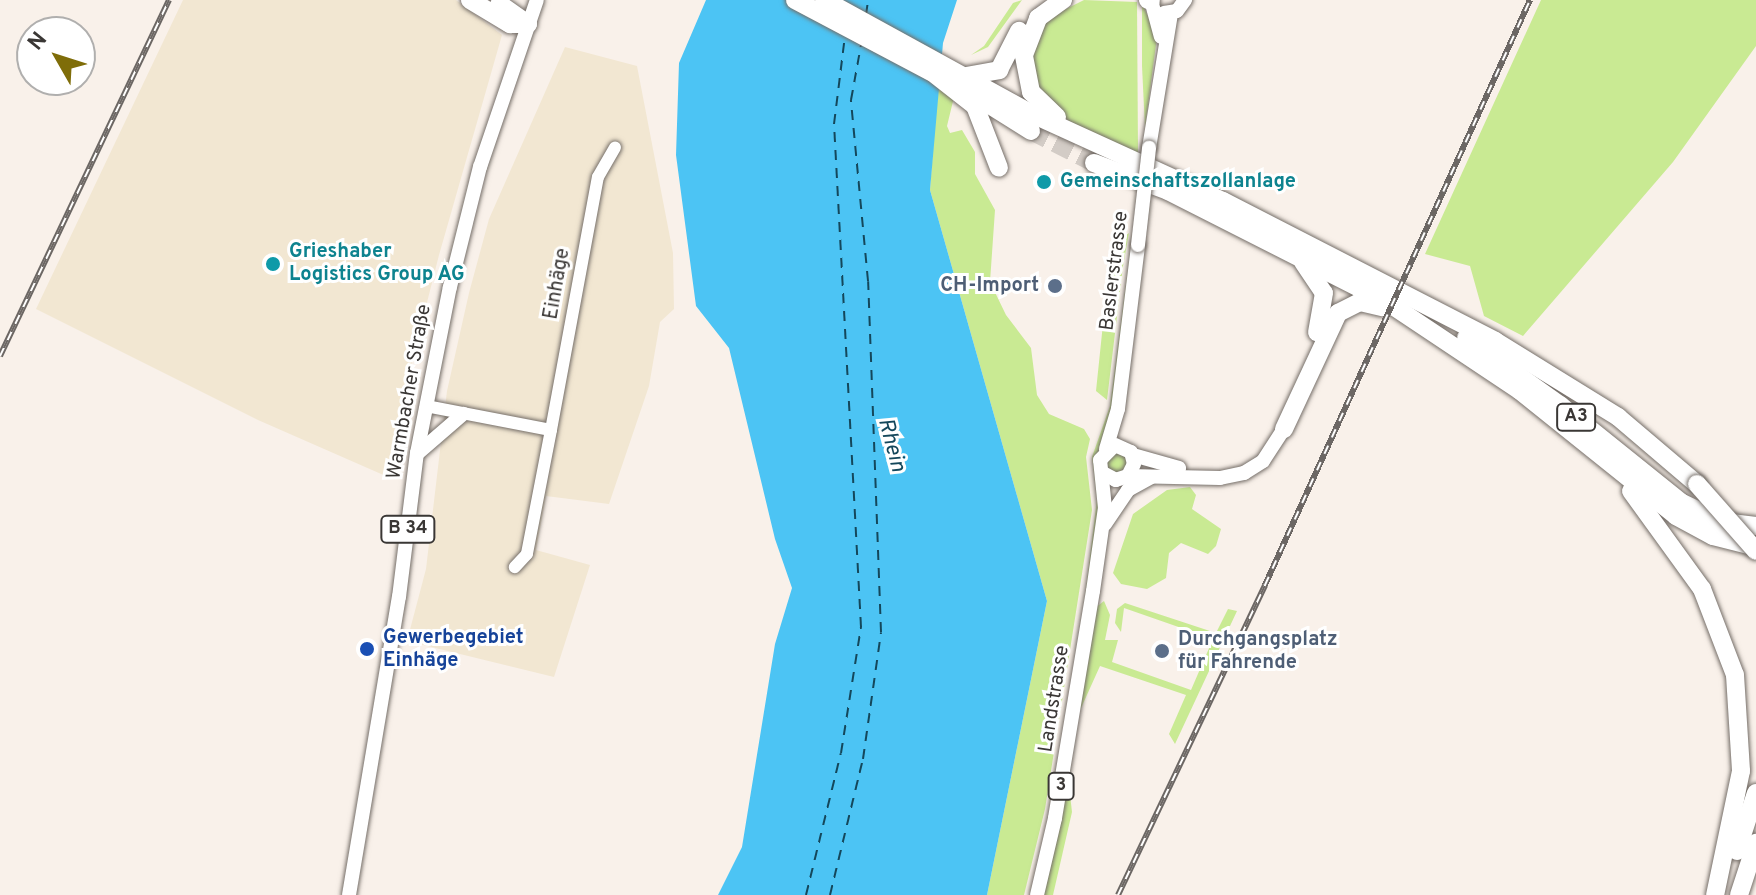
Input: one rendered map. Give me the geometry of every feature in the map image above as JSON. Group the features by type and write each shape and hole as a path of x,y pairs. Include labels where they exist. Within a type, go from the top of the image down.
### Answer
{"highway":[{"path":"470,0 510,24 528,24"},
{"path":"795,0 833,10"},
{"path":"999,168 978,112 963,86 999,70 1027,16 1044,0"},
{"path":"1063,0 1044,12 1032,29 1024,55 1027,83 1050,113 1133,160"},
{"path":"500,1 528,24"},
{"name":"A3","path":"833,10 933,73 1133,160 1401,293 1595,401 1697,484 1756,549"},
{"name":"A3","path":"833,10 963,86 1031,131"},
{"name":"A3","path":"1094,163 1168,191 1421,325 1519,390 1686,522 1713,536 1756,549"},
{"path":"1280,428 1325,310 1322,287 1298,258"},
{"name":"A3","path":"1401,293 1527,379 1682,503 1723,522 1756,526"},
{"path":"1280,428 1341,309 1371,303 1421,325"},
{"name":"A3","path":"1605,461 1692,572 1716,619 1735,675 1741,771 1715,895"},
{"path":"1722,895 1756,793"},
{"path":"1739,895 1756,843"}],"main road":[{"name":"Warmbacher Straße","path":"349,895 399,597 426,406 480,167 537,0"},
{"path":"1155,5 1185,0"},
{"name":"Baslerstrasse","path":"1103,473 1100,460 1117,428 1162,43 1155,5"},
{"path":"417,453 463,414"},
{"path":"1117,428 1131,452"},
{"path":"1106,449 1131,452 1199,471 1231,469 1257,453 1280,428"},
{"path":"1103,473 1125,478 1157,474 1220,478 1244,473 1263,461 1280,428"},
{"name":"Landstrasse","path":"1105,508 1125,478 1131,452"},
{"name":"Landstrasse","path":"1037,895 1055,818 1105,508 1103,473"},
{"path":"1101,531 1128,490 1157,474"}],"street":[{"name":"Einhäge","path":"515,567 527,554 598,177 615,148"},
{"path":"426,406 551,430"}],"shaded area":[{"path":"183,0 456,0 502,35 439,255 397,421 388,477 258,420 36,309"},
{"path":"565,47 637,66 673,253 674,309 660,322 649,386 609,504 546,496 536,550 590,565 554,677 407,641 426,569 447,391 469,293 489,219"}],"green space":[{"path":"1022,0 988,47 971,55 984,46 1013,3"},
{"path":"1084,0 1137,2 1138,154 1070,122 1040,96 1030,54 1046,19"},
{"path":"1541,0 1756,0 1756,46 1673,162 1523,336 1484,316 1470,266 1425,254"},
{"path":"1142,3 1157,37 1145,128 1142,66"},
{"path":"938,82 955,93 947,126 950,133 962,130 975,152 975,174 995,210 990,282 1006,315 1031,348 1037,395 1049,414 1084,429 1090,439 1086,457 1092,510 1045,809 1024,895 987,895 1047,601 930,190"},
{"path":"1129,233 1107,400 1096,391 1111,247"},
{"path":"1131,246 1111,427 1096,456 1102,490 1083,614 1097,499 1092,457 1110,406"},
{"path":"1117,453 1124,456 1127,463 1124,470 1117,473 1110,470 1107,463 1110,456"},
{"path":"1190,487 1196,495 1192,509 1221,529 1216,546 1208,554 1181,543 1169,553 1166,578 1147,589 1121,584 1113,573 1133,514 1167,490"},
{"path":"1104,601 1110,615 1105,640 1118,640 1112,662 1191,690 1213,639 1124,608 1121,632 1115,623 1117,609 1125,603 1216,633 1228,609 1237,611 1175,744 1169,734 1186,695 1100,666 1077,717 1095,608"},
{"path":"1068,778 1072,812 1053,895 1043,895"}],"water":[{"name":"Rhein","path":"706,0 957,0 943,43 930,190 1047,601 987,895 718,895 742,847 775,644 792,588 775,539 729,348 696,306 676,155 679,63"}],"ferry route":[{"path":"866,15 868,0"},
{"path":"806,895 841,753 861,627 834,124 845,36"},
{"path":"830,895 863,759 881,632 868,281 851,100 861,45"}],"tunnel":[{"path":"1031,131 1094,163"}],"railway":[{"path":"0,356 169,0"},
{"path":"1118,895 1265,585 1530,0"}],"place":[{"name":"Gemeinschaftszollanlage","path":"1044,182"},
{"name":"Grieshaber Logistics Group AG","path":"273,264"},
{"name":"CH-Import","path":"1055,286"},
{"name":"Gewerbegebiet Einhäge","path":"367,649"},
{"name":"Durchgangsplatz für Fahrende","path":"1162,651"}]}
